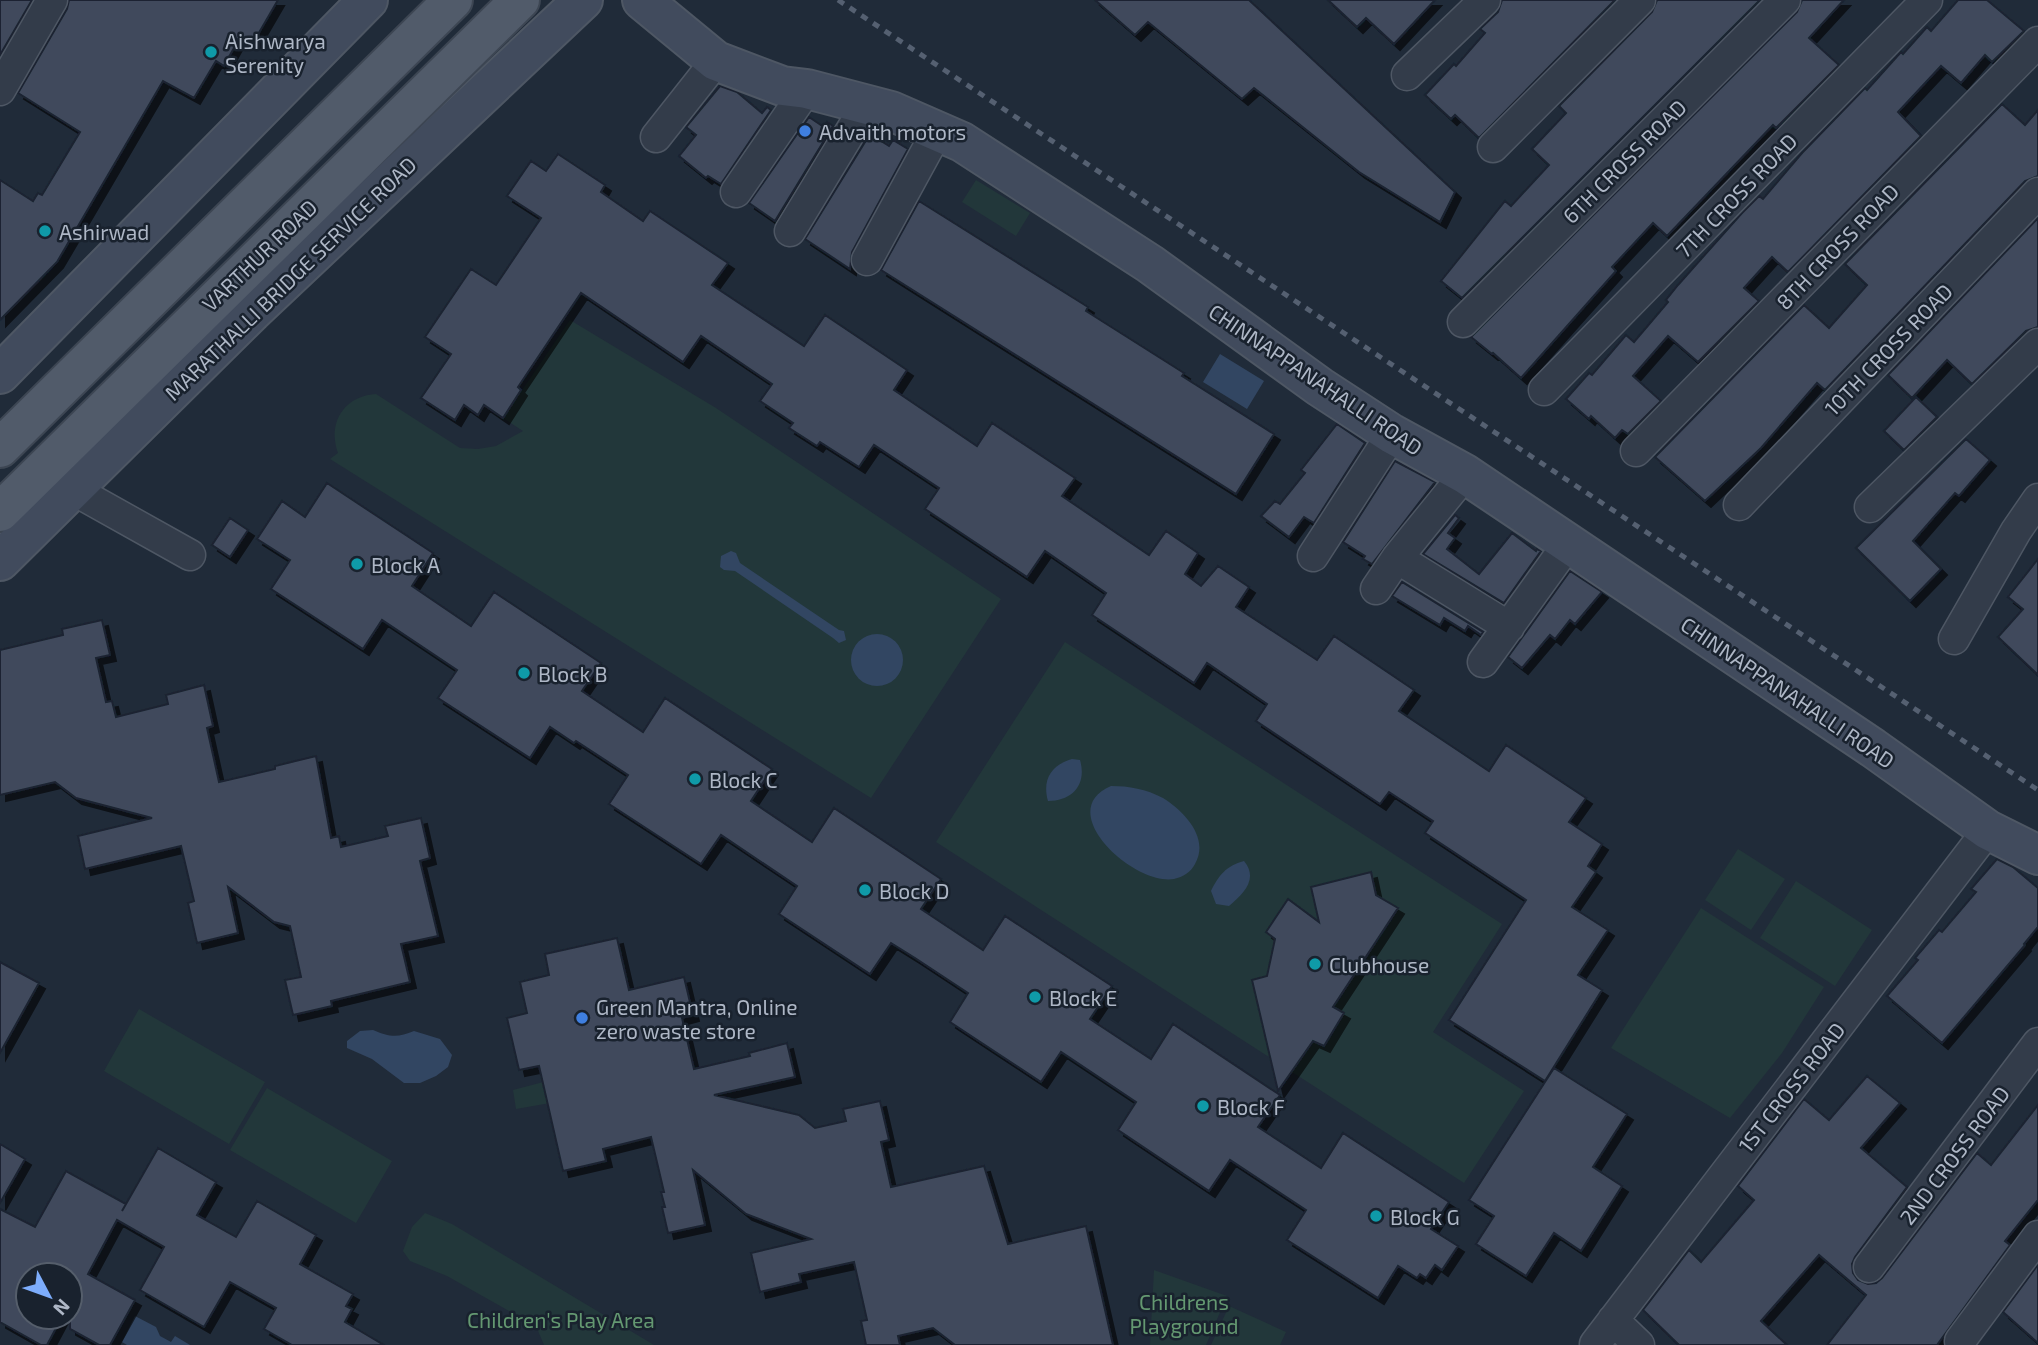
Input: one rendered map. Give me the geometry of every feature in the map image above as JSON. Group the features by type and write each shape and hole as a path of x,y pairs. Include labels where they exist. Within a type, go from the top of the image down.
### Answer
{"main road":[{"name":"VARTHUR ROAD","path":"0,449 453,0"},
{"name":"VARTHUR ROAD","path":"0,512 520,0"}],"street":[{"path":"0,90 51,0"},
{"path":"0,374 368,0"},
{"name":"MARATHALLI BRIDGE SERVICE ROAD","path":"0,561 252,312 583,0"},
{"name":"CHINNAPPANAHALLI ROAD","path":"642,0 716,61 782,86 807,89 891,111 962,142 1150,264 1320,387 1392,434 1465,474 1873,748 1988,830 2038,855"},
{"path":"1406,75 1485,0"},
{"path":"1493,148 1640,0"},
{"name":"6TH CROSS ROAD","path":"1463,322 1785,0"},
{"name":"7TH CROSS ROAD","path":"1544,390 1927,0"},
{"name":"8TH CROSS ROAD","path":"1636,450 2038,42"},
{"path":"656,137 716,61"},
{"path":"736,192 807,89"},
{"path":"790,230 866,106"},
{"path":"867,260 938,130"},
{"name":"10TH CROSS ROAD","path":"1739,505 2038,193"},
{"path":"1870,506 2038,344"},
{"path":"1313,556 1392,434"},
{"path":"1376,589 1397,558 1465,474"},
{"path":"72,489 190,555"},
{"path":"1954,639 2016,531 2038,499"},
{"path":"1483,662 1567,544"},
{"path":"1397,558 1509,627"},
{"name":"1ST CROSS ROAD","path":"1595,1344 1988,830"},
{"name":"2ND CROSS ROAD","path":"1869,1267 2038,1043"},
{"path":"1960,1341 2038,1236"},
{"path":"1613,1320 1639,1345"}],"green space":[{"path":"976,180 1030,213 1016,236 962,202"},
{"path":"570,320 716,408 1001,599 871,798 330,459 338,453 335,431 341,413 355,400 376,394 460,448 496,446 523,431 503,418"},
{"path":"1065,642 1502,924 1433,1032 1524,1091 1464,1183 936,842"},
{"path":"1738,849 1785,879 1751,930 1705,900"},
{"path":"1796,881 1872,930 1835,986 1760,938"},
{"path":"1701,908 1824,987 1782,1053 1730,1118 1611,1048"},
{"path":"139,1009 265,1082 229,1144 104,1071"},
{"path":"551,1080 556,1102 516,1109 513,1090"},
{"path":"267,1088 392,1161 356,1223 230,1150"},
{"name":"Children's Play Area","path":"425,1213 452,1224 654,1345 544,1345 536,1326 447,1276 410,1261 403,1251 412,1227"},
{"name":"Childrens Playground","path":"1154,1270 1227,1296 1206,1345 1150,1345"},
{"path":"1229,1306 1286,1332 1280,1345 1211,1345"}],"water":[{"path":"1220,354 1264,381 1247,409 1203,382"},
{"path":"731,551 736,553 740,563 844,631 846,640 839,643 735,571 720,567 721,556"},
{"path":"877,634 896,641 903,660 896,679 877,686 858,679 851,660 858,641"},
{"path":"1072,759 1080,760 1080,784 1065,798 1048,801 1046,786 1050,774 1059,765"},
{"path":"1111,786 1157,795 1179,810 1192,826 1199,845 1199,854 1189,872 1174,879 1157,878 1139,871 1105,845 1094,828 1090,812 1095,797"},
{"path":"1244,861 1250,880 1244,891 1229,906 1216,904 1211,891 1217,880 1228,868"},
{"path":"373,1030 394,1036 414,1031 440,1039 452,1055 448,1067 420,1083 404,1083 372,1059 347,1048 347,1041 360,1031"},
{"path":"135,1316 156,1327 160,1336 171,1342 175,1336 190,1345 127,1345 122,1342"}],"building":[{"path":"0,0 32,0 0,55"},
{"path":"69,0 278,0 253,43 240,37 224,66 216,61 194,98 163,81 57,262 0,320 0,180 33,201 38,193 42,195 80,132 18,93 67,9"},
{"path":"1095,0 1249,0 1455,192 1440,222 1359,172 1254,88 1242,99 1148,22 1135,35"},
{"path":"1328,0 1435,0 1394,44 1366,18 1357,27"},
{"path":"1502,0 1615,0 1479,138 1455,115 1451,119 1425,95 1454,64 1456,66 1485,33 1480,29 1498,12"},
{"path":"1657,0 1760,0 1462,298 1441,281 1505,201 1511,206 1549,165 1532,149 1566,113 1559,106 1652,12"},
{"path":"1802,0 1844,0 1809,38 1839,65 1776,128 1773,125 1667,236 1653,223 1612,267 1616,271 1521,378 1471,337 1797,12"},
{"path":"1958,0 1987,0 2024,31 1992,62 1985,55 1961,83 1941,66 1898,112 1921,136 1788,272 1772,257 1744,288 1759,301 1698,362 1668,336 1633,376 1661,401 1628,434 1622,430 1615,438 1591,416 1589,419 1566,399 1589,373 1592,375 1626,335 1634,342 1668,302 1666,300 1678,285 1742,213 1759,196 1763,199 1802,153 1865,88 1867,90 1927,27 1931,31"},
{"path":"720,86 737,92 762,113 767,107 771,110 721,184 708,176 706,178 679,156 696,135 686,127"},
{"path":"2002,104 2025,125 2038,110 2038,176 2025,181 1825,390 1817,383 1761,448 1705,501 1655,457 1804,305 1829,328 1867,285 1845,264"},
{"path":"809,117 824,127 827,122 833,126 775,221 749,203"},
{"path":"870,134 889,146 893,140 908,149 852,252 850,269 805,239"},
{"path":"558,154 605,185 601,192 643,221 650,211 728,263 712,285 804,346 825,315 907,370 894,390 977,446 992,423 1075,478 1062,496 1149,555 1166,531 1198,553 1185,574 1201,586 1218,566 1249,587 1236,607 1317,660 1334,636 1414,690 1399,711 1489,771 1506,745 1586,798 1569,822 1602,844 1588,866 1596,872 1572,907 1608,930 1578,975 1602,990 1545,1081 1449,1020 1526,900 1425,833 1433,821 1389,792 1380,804 1256,721 1267,704 1207,663 1194,683 1092,615 1106,593 1045,551 1027,577 925,509 939,488 874,445 859,467 820,442 817,446 789,428 793,423 760,401 772,384 701,336 683,362 581,293 518,387 521,390 503,418 484,405 478,415 464,405 455,420 421,398 451,354 425,337 471,269 496,285 541,218 507,196 531,161 546,171"},
{"path":"919,201 1088,307 1086,311 1274,434 1236,494 881,270"},
{"path":"2038,218 2038,327 2026,331 1972,384 1947,360 1912,398 1888,375"},
{"path":"1916,397 1937,417 1904,450 1884,431"},
{"path":"1337,424 1365,443 1314,523 1304,517 1289,537 1261,516 1275,501 1280,504 1305,473 1301,470"},
{"path":"1966,439 1990,460 1959,496 1955,493 1913,541 1941,569 1910,601 1856,548"},
{"path":"1395,461 1435,482 1372,564 1363,559 1365,556 1343,542"},
{"path":"327,483 433,553 412,586 471,626 494,592 601,663 582,691 643,732 665,698 772,769 751,801 812,842 834,808 941,879 921,909 983,950 1005,916 1112,986 1090,1019 1151,1059 1173,1024 1280,1095 1258,1127 1321,1168 1343,1133 1449,1202 1431,1229 1458,1246 1442,1270 1435,1265 1426,1278 1420,1274 1417,1278 1398,1266 1378,1298 1287,1240 1306,1210 1230,1160 1209,1191 1118,1130 1136,1102 1061,1052 1041,1082 950,1022 968,993 915,958 891,943 870,974 779,914 797,886 721,835 701,864 609,804 628,775 576,741 574,743 550,727 530,758 438,698 457,670 382,620 363,649 271,589 290,560 257,539 282,501 305,517"},
{"path":"1455,515 1459,518 1448,533 1455,538 1447,549 1479,574 1512,533 1536,551 1541,551 1504,603 1423,554"},
{"path":"230,518 248,530 230,557 212,545"},
{"path":"2038,559 2038,675 1998,637 2023,609 2008,597"},
{"path":"1570,571 1602,592 1575,624 1570,620 1555,639 1550,635 1522,668 1508,657"},
{"path":"1402,582 1483,632 1481,635 1468,626 1465,631 1444,618 1440,625 1392,596"},
{"path":"102,620 110,655 96,658 106,702 112,701 116,717 168,704 166,695 204,685 213,726 207,728 219,782 316,756 331,838 339,836 341,847 388,836 385,826 421,818 430,858 420,861 438,936 401,944 410,982 331,1001 332,1006 293,1015 285,980 301,977 290,926 274,922 228,887 238,933 197,943 188,903 194,901 181,846 85,869 78,836 152,818 76,798 55,782 0,795 0,650 63,635 62,629"},
{"path":"1997,859 2013,867 2038,888 2038,927 1942,1043 1887,996 1918,960 1915,958 1939,930 1942,932 1976,892 1971,889"},
{"name":"Clubhouse","path":"1371,872 1376,895 1398,908 1333,1007 1344,1013 1324,1046 1313,1041 1278,1091 1252,980 1267,976 1275,939 1266,932 1288,899 1319,922 1311,887"},
{"path":"617,938 629,990 684,977 693,1015 682,1018 694,1069 750,1056 749,1053 787,1043 795,1077 714,1095 799,1115 815,1128 846,1121 843,1109 880,1101 889,1140 881,1142 891,1187 984,1166 1008,1244 1086,1226 1113,1345 955,1345 933,1328 898,1336 900,1345 866,1345 861,1321 867,1320 854,1262 799,1274 801,1282 760,1292 751,1253 811,1239 746,1214 693,1170 705,1225 668,1233 662,1207 665,1207 661,1192 664,1192 651,1137 603,1149 606,1161 563,1171 539,1066 519,1070 507,1018 527,1013 520,982 549,975 545,954"},
{"path":"0,962 39,983 0,1053"},
{"path":"1554,1068 1627,1114 1593,1167 1622,1186 1581,1251 1554,1233 1526,1276 1476,1244 1494,1216 1469,1200"},
{"path":"1867,1076 1900,1103 1861,1148 1907,1187 1855,1257 1852,1264 1853,1273 1858,1280 1868,1284 1876,1283 1882,1278 1977,1153 1991,1165 2038,1105 2038,1200 2005,1241 2010,1245 1937,1345 1827,1345 1866,1295 1819,1255 1761,1321 1787,1345 1679,1345 1643,1310 1689,1250 1701,1262 1754,1200 1738,1186 1804,1099 1829,1120"},
{"path":"0,1144 25,1159 0,1203"},
{"path":"158,1148 216,1182 197,1215 236,1237 257,1201 316,1235 300,1264 353,1294 346,1306 352,1309 345,1322 384,1345 292,1345 264,1329 276,1308 230,1282 204,1327 140,1290 164,1247 117,1220 88,1274 135,1300 110,1345 99,1345 74,1331 84,1331 84,1261 14,1261 14,1330 0,1322 0,1209 35,1227 66,1171 126,1204"},
{"path":"2038,1267 2038,1343 2003,1312"},
{"path":"16,1331 54,1331 47,1345 41,1345"}],"railway":[{"path":"838,0 2038,790"}],"place":[{"name":"Aishwarya Serenity","path":"211,52"},
{"name":"Advaith motors","path":"805,131"},
{"name":"Ashirwad","path":"45,231"},
{"name":"Block A","path":"357,564"},
{"name":"Block B","path":"524,673"},
{"name":"Block C","path":"695,779"},
{"name":"Block D","path":"865,890"},
{"name":"Clubhouse","path":"1315,964"},
{"name":"Block E","path":"1035,997"},
{"name":"Green Mantra, Online zero waste store","path":"582,1018"},
{"name":"Block F","path":"1203,1106"},
{"name":"Block G","path":"1376,1216"}]}
